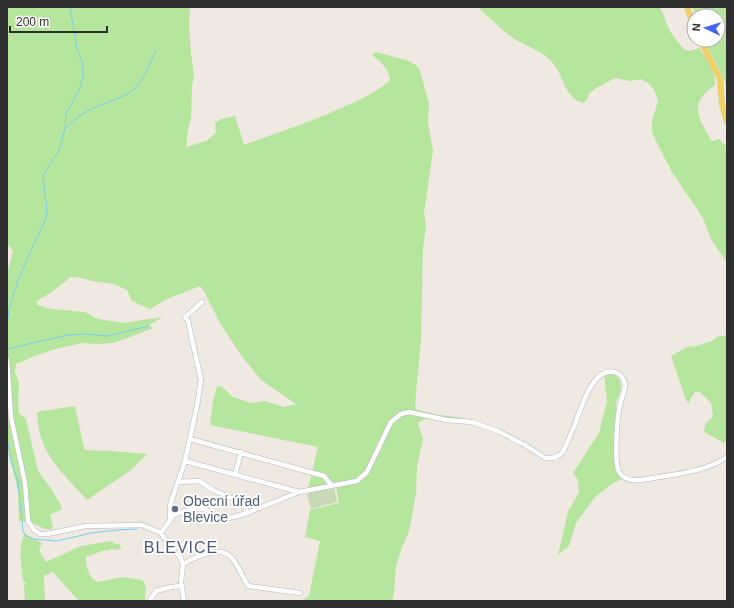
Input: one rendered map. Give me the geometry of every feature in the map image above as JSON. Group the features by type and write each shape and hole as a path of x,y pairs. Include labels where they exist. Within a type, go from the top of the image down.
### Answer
{"main road":[{"path":"704,48 720,78 722,104 727,122"}],"street":[{"path":"170,520 170,505 185,461 201,380 188,321 185,317 202,302"},
{"path":"7,360 11,417 25,483 26,514 30,527 40,534 47,534 86,526 142,525 161,533 180,557 183,564 181,586 184,601"},
{"path":"161,533 174,515 188,510 204,509 218,516 227,518 247,513 299,492 357,481 367,472 391,422 401,414 409,412 447,420 472,422 498,431 527,446 545,458 558,456 563,452 590,388 601,375 610,372 621,376 625,384 618,411 617,435 617,464 619,472 622,476 631,480 648,479 698,470 718,463 727,457"},
{"path":"190,439 324,476 332,486"},
{"path":"235,475 241,452"},
{"path":"185,461 299,492"},
{"path":"178,482 199,481 213,490 245,504 247,513"},
{"path":"183,564 197,556 224,552 232,558 248,586 300,593"},
{"path":"150,600 156,591 181,586"}],"green space":[{"path":"7,7 190,7 189,27 194,76 192,85 191,119 186,147 206,141 216,133 215,123 221,119 235,116 244,145 316,119 366,97 390,80 386,69 372,55 376,52 409,61 417,66 420,71 429,103 428,122 433,151 424,213 426,226 423,249 421,341 415,403 416,409 425,412 464,418 455,421 428,419 421,421 418,424 423,439 417,466 416,494 409,531 396,567 392,601 302,601 309,596 320,541 305,537 310,510 339,503 335,481 309,490 318,447 210,425 213,401 217,386 222,387 233,397 250,403 264,401 284,407 296,404 261,380 241,355 220,323 200,286 165,300 150,309 132,301 127,290 114,284 71,277 37,301 37,305 51,309 85,312 98,319 123,323 163,317 149,325 153,328 125,339 112,343 82,343 52,350 16,364 15,372 19,383 19,413 26,419 38,471 55,495 62,509 50,515 53,526 52,529 43,528 29,522 19,521 18,492 7,444 7,275 13,251 7,243"},
{"path":"478,7 659,7 668,27 685,50 690,51 699,48 712,69 715,85 701,98 698,110 699,117 711,140 713,141 719,139 727,147 727,263 711,239 703,218 672,172 655,139 652,132 652,121 658,101 654,90 648,83 641,79 630,81 615,78 596,88 589,94 586,101 583,103 572,96 568,91 556,67 548,58 513,38"},
{"path":"727,7 727,21 726,22 726,8 693,8"},
{"path":"726,26 727,87 708,48 726,48"},
{"path":"727,335 727,441 724,443 704,432 705,425 713,416 711,403 700,392 695,392 690,400 690,404 686,400 671,356 687,347 696,346 712,341 717,337"},
{"path":"604,374 614,374 620,380 621,390 616,403 614,460 621,479 595,497 576,523 569,546 558,555 568,512 579,492 578,480 573,473 599,433 607,401"},
{"path":"75,406 85,450 147,454 131,470 87,500 48,454 39,431 38,424 37,412"},
{"path":"334,486 337,502 311,509 307,494"},
{"path":"25,534 42,543 39,550 46,562 81,546 111,541 115,544 120,544 121,549 114,550 111,548 111,550 102,551 86,557 88,571 91,577 97,582 123,577 142,580 146,587 145,601 79,601 53,572 44,576 45,601 25,601 24,586 26,583 23,581 21,544"}],"waterway":[{"path":"7,324 12,297 28,256 46,218 47,209 43,177 59,150 65,128 66,114 79,90 83,76 83,65 77,49 70,7"},
{"path":"66,128 87,111 122,97 135,88 144,75 156,50"},
{"path":"7,349 68,335 84,334 107,336 149,326"},
{"path":"7,438 11,461 18,481 23,531 25,535 33,539 57,541 91,533 137,529"}],"place":[{"name":"Obecní úřad Blevice","path":"175,509"}],"district":[{"name":"BLEVICE","path":"181,547"}]}
